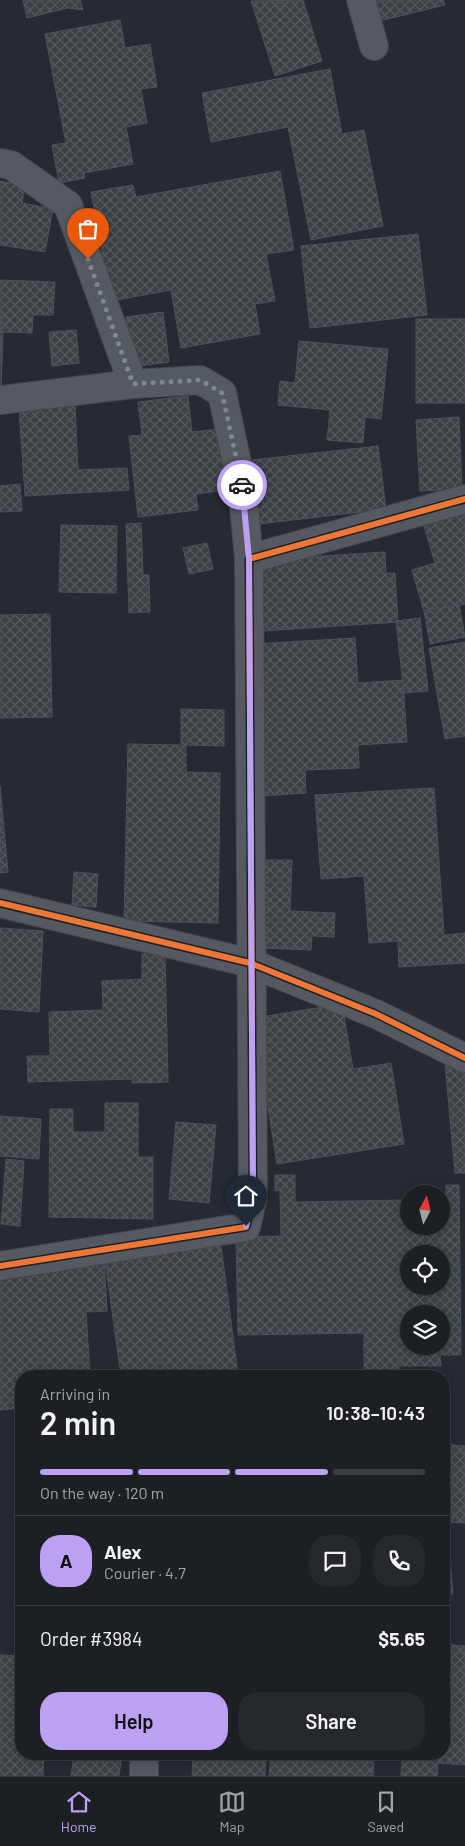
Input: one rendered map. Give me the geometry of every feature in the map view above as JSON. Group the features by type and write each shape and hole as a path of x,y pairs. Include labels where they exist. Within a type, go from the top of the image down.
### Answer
{"street":[{"path":"361,0 374,46"},
{"path":"0,163 11,165 68,205 133,384"},
{"path":"0,400 133,384 200,380 222,393 242,486 249,559 250,963 253,1197 246,1226 0,1266"},
{"path":"249,559 465,499"},
{"path":"0,903 250,963 376,1014 465,1058"},
{"path":"144,1760 144,1776"}],"building":[{"path":"23,0 80,0 83,10 68,8 27,18"},
{"path":"303,0 322,61 275,76 251,1"},
{"path":"370,0 443,0 445,5 375,22"},
{"path":"120,20 125,48 150,44 157,87 141,89 147,123 126,127 133,164 84,173 85,178 59,183 52,145 66,143 45,34"},
{"path":"330,69 342,134 364,130 383,226 311,240 288,127 211,142 202,93"},
{"path":"280,171 294,250 266,254 275,301 255,304 260,334 181,348 171,290 111,301 91,192 133,185 136,197"},
{"path":"0,181 25,186 22,203 53,209 45,252 0,245"},
{"path":"418,234 427,315 310,328 301,246"},
{"path":"0,280 55,282 53,315 33,315 32,333 3,332 1,390"},
{"path":"163,312 169,362 132,367 126,317"},
{"path":"416,319 465,319 465,403 416,403"},
{"path":"76,330 79,363 52,366 49,332"},
{"path":"299,341 388,349 381,419 365,417 363,443 327,440 330,410 278,405 280,381 295,383"},
{"path":"188,396 192,432 228,428 235,489 196,494 198,510 138,517 129,436 142,435 138,402"},
{"path":"75,406 78,470 127,468 129,490 25,496 19,409"},
{"path":"459,417 462,489 420,491 416,420"},
{"path":"378,446 386,509 259,524 252,460"},
{"path":"20,484 22,511 0,512 0,486"},
{"path":"465,509 465,604 425,615 412,570 435,563 421,516"},
{"path":"141,523 143,575 149,575 150,612 129,613 126,524"},
{"path":"61,525 117,526 116,593 59,592"},
{"path":"207,543 213,569 189,574 183,548"},
{"path":"385,552 386,573 395,573 398,622 262,631 257,560"},
{"path":"459,605 465,637 430,644 424,611"},
{"path":"50,614 52,717 0,718 0,615"},
{"path":"420,618 428,691 404,693 396,621"},
{"path":"355,638 358,683 403,680 407,742 358,745 359,768 305,770 306,793 262,796 253,644"},
{"path":"465,642 465,736 445,739 429,648"},
{"path":"181,709 224,710 224,746 186,745 186,772 220,773 218,923 124,921 128,744 181,745"},
{"path":"0,786 8,872 0,873"},
{"path":"434,788 444,935 465,933 465,963 399,967 398,941 369,943 364,876 321,879 315,795"},
{"path":"263,860 292,860 290,911 335,913 334,937 312,936 311,950 259,948"},
{"path":"74,872 98,874 96,907 72,905"},
{"path":"0,928 43,931 39,1012 0,1009"},
{"path":"165,953 168,1082 132,1083 132,1079 28,1082 27,1056 50,1056 49,1012 103,1010 102,981 142,979 142,954"},
{"path":"342,1004 353,1069 391,1063 404,1144 277,1164 254,1018"},
{"path":"465,1051 465,1173 455,1173 444,1053"},
{"path":"105,1103 138,1103 138,1157 153,1157 153,1219 49,1217 50,1109 73,1109 73,1132 105,1132"},
{"path":"0,1116 41,1119 39,1159 0,1156"},
{"path":"176,1122 216,1125 209,1203 169,1199"},
{"path":"6,1159 24,1161 20,1226 1,1224"},
{"path":"275,1175 295,1175 295,1202 400,1200 400,1235 450,1235 450,1185 459,1185 461,1355 450,1355 450,1305 400,1305 400,1355 440,1355 441,1366 399,1366 399,1370 364,1370 364,1333 238,1335 236,1237 281,1236 280,1190 275,1191"},
{"path":"221,1246 237,1370 120,1370 105,1260"},
{"path":"104,1258 107,1311 86,1312 90,1370 15,1370 15,1409 0,1410 0,1271"},
{"path":"450,1445 465,1446 465,1523 450,1522"},
{"path":"450,1556 453,1594 450,1594"},
{"path":"450,1645 465,1646 465,1765 438,1763 437,1776 401,1776 402,1760 450,1760"},
{"path":"0,1655 15,1656 15,1760 44,1760 43,1776 0,1776"},
{"path":"73,1760 121,1760 119,1776 71,1776"},
{"path":"193,1760 266,1760 265,1776 192,1776"},
{"path":"270,1760 351,1760 374,1762 373,1776 269,1776"}],"cycle path":[{"path":"0,1266 246,1227 253,1197 249,559 465,499"},
{"path":"0,903 250,963 376,1014 465,1058"}],"way so far":[{"path":"88,259 133,384 200,380 222,393 242,485"}],"route":[{"path":"242,485 249,559 250,963 253,1197 246,1226"}]}
